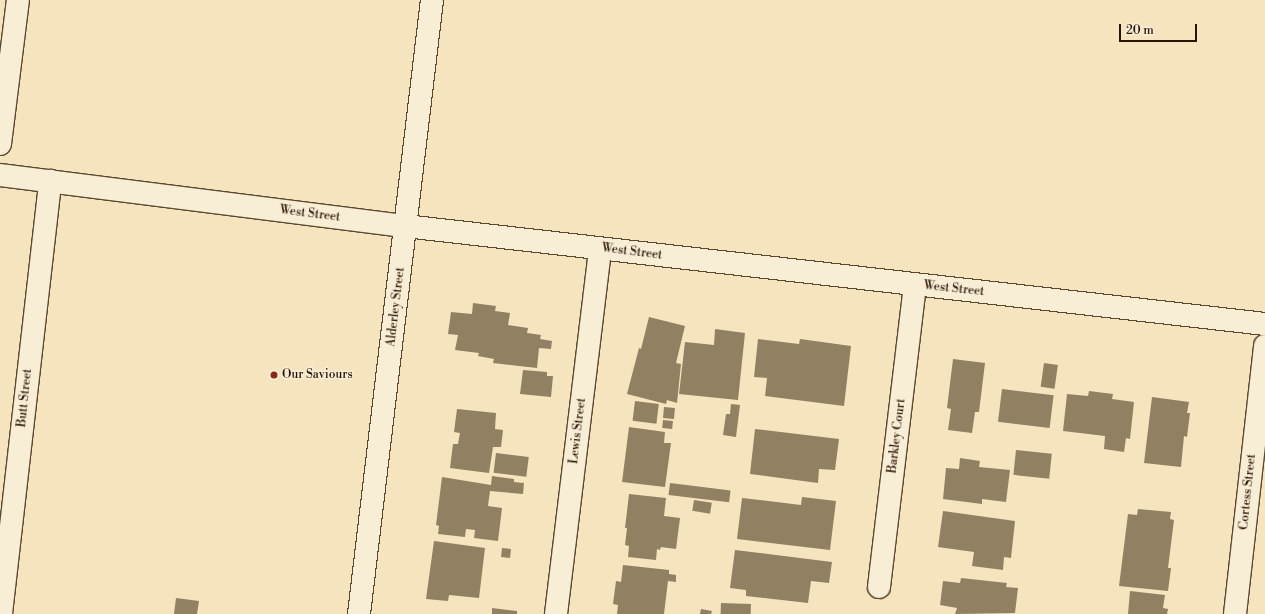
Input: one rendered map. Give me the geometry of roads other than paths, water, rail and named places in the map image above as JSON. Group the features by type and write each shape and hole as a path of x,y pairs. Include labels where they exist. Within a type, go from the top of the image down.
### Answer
{"street":[{"path":"0,144 18,0"},
{"name":"Alderley Street","path":"359,614 432,0"},
{"name":"West Street","path":"0,174 405,226 1265,324"},
{"name":"Butt Street","path":"1,614 50,181"},
{"name":"Lewis Street","path":"556,614 600,249"},
{"name":"Barkley Court","path":"879,587 915,284"},
{"name":"Cortess Street","path":"1235,614 1265,346"}],"place":[{"name":"Our Saviours","path":"274,375"}]}
